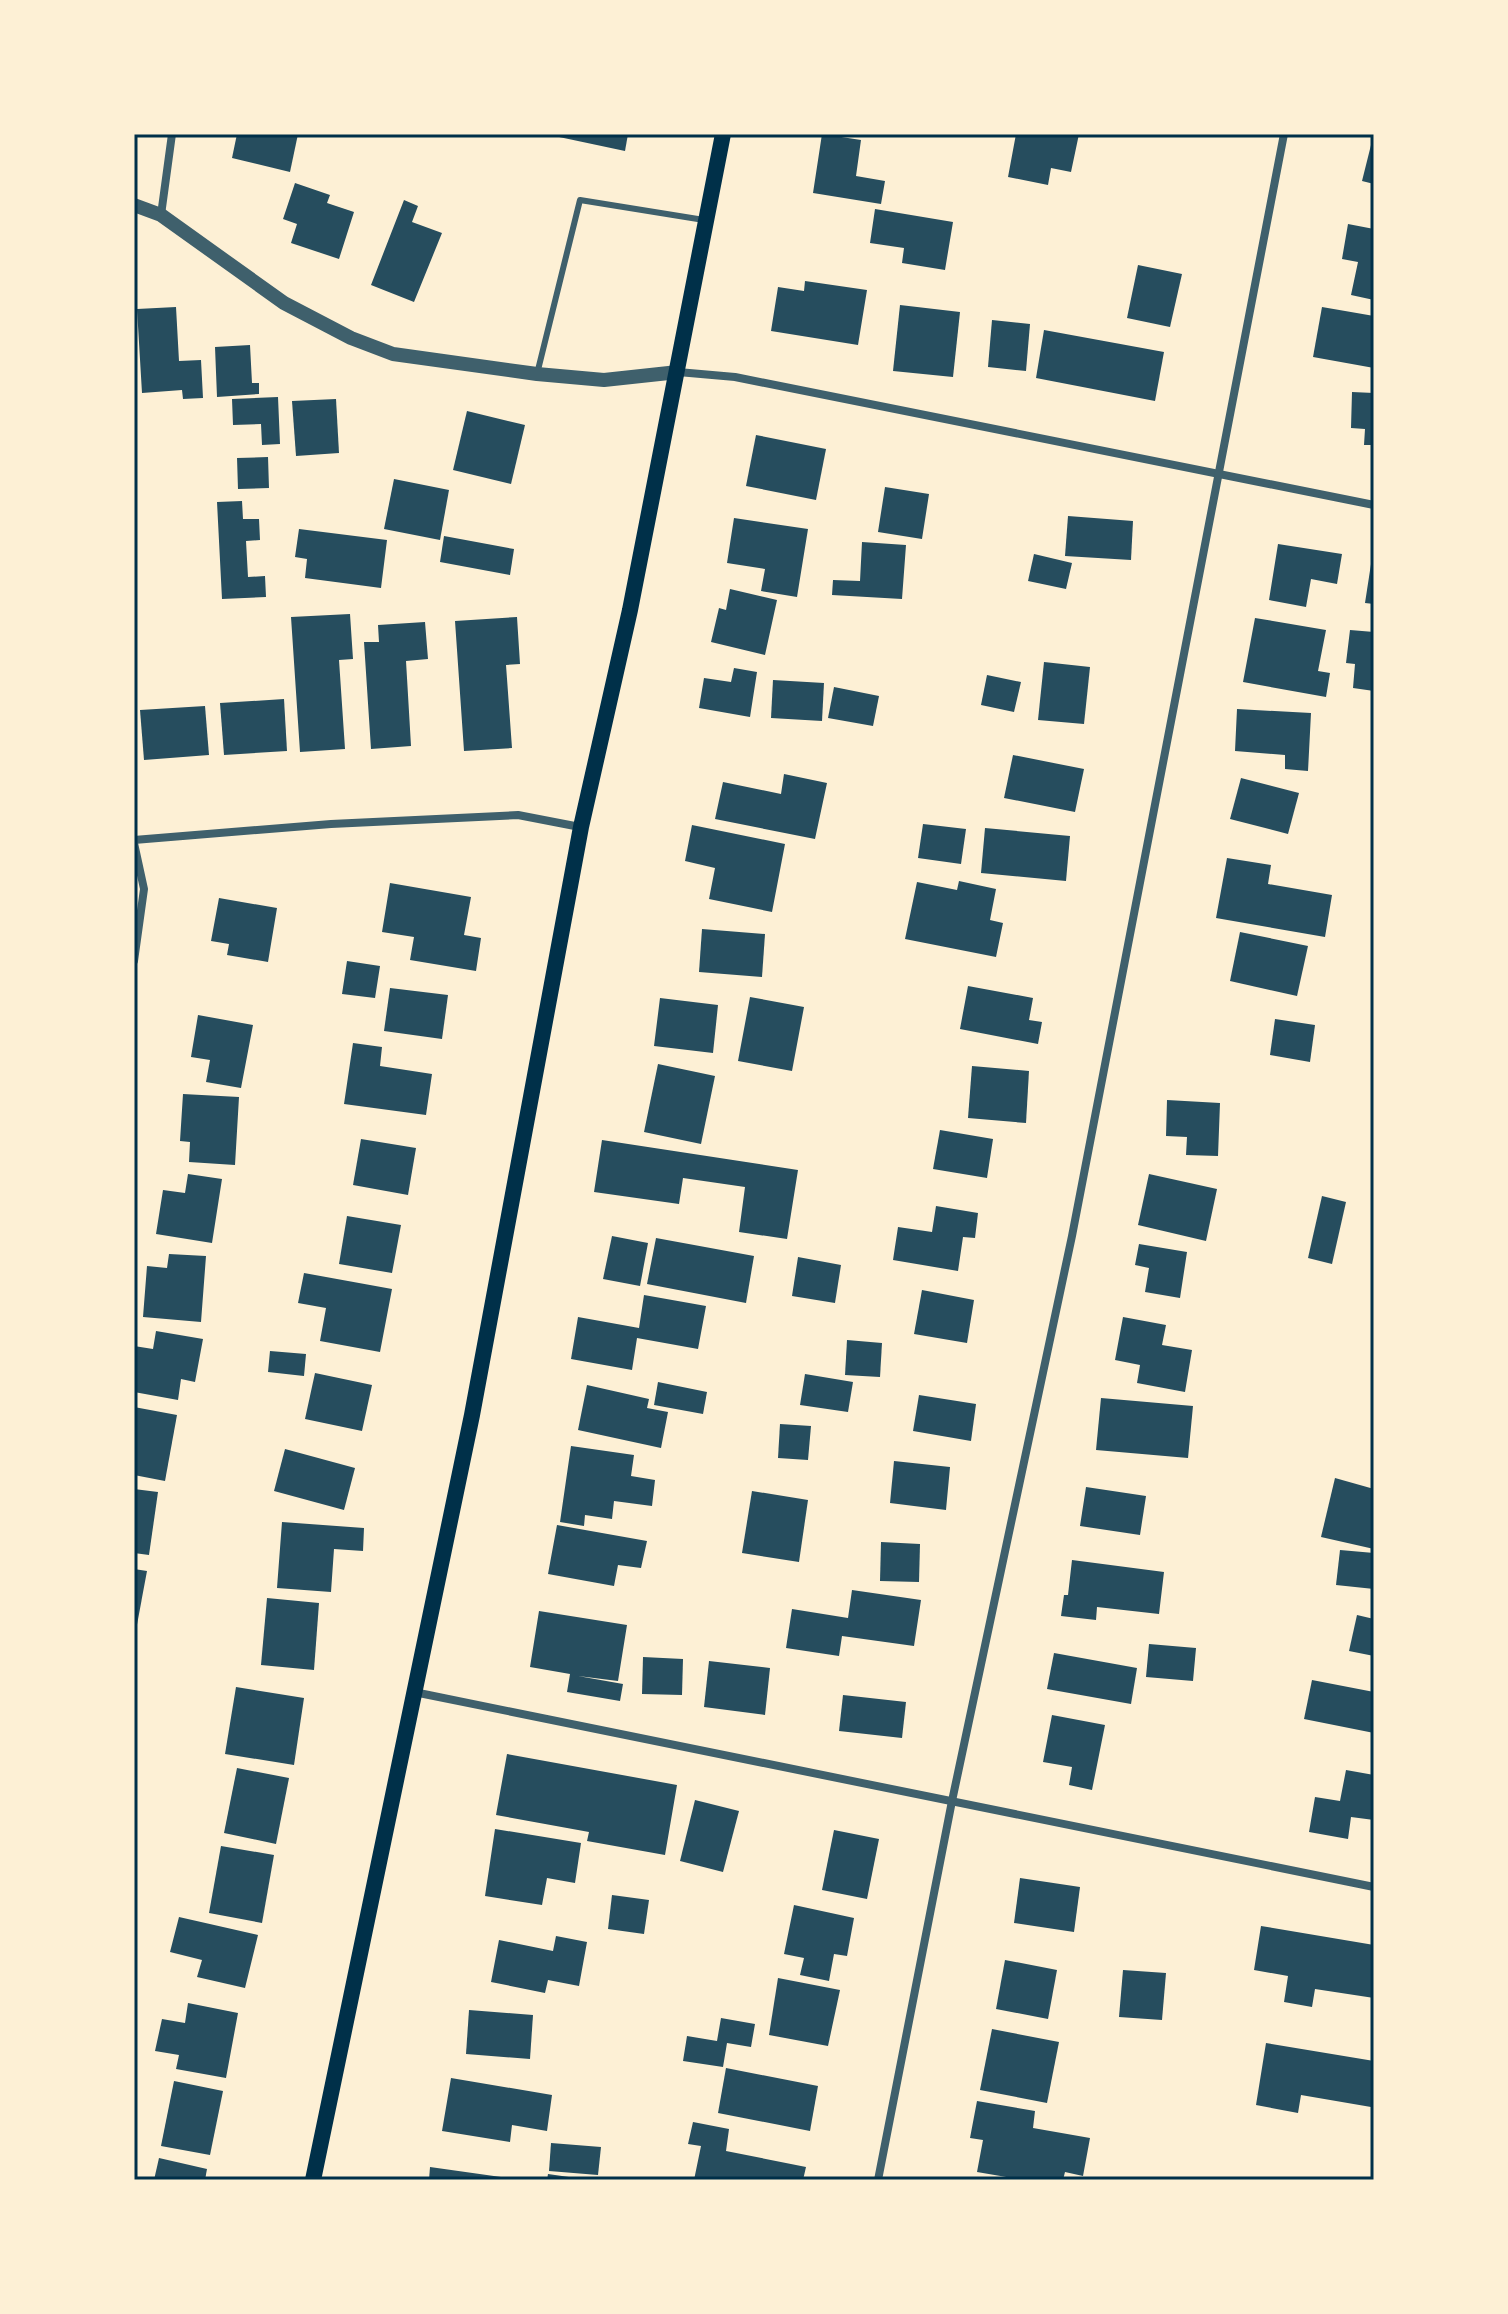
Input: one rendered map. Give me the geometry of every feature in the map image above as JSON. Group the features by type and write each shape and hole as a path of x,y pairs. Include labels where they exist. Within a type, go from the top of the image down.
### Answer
{"main road":[{"path":"313,2180 477,1387 581,827 630,610 723,134"}],"street":[{"path":"161,215 172,134"},
{"path":"878,2180 952,1801 1072,1236 1284,134"},
{"path":"134,205 161,215 284,303 351,338 393,354 604,380 678,372 735,377 1374,505"},
{"path":"134,961 144,889 134,842 331,824 518,815 581,827"},
{"path":"414,1692 1374,1887"}],"lane":[{"path":"537,374 580,200 707,220"}],"building":[{"path":"237,134 298,134 290,172 232,158"},
{"path":"545,134 628,134 625,151"},
{"path":"822,134 861,140 856,176 885,181 881,204 813,193"},
{"path":"1016,134 1079,134 1071,172 1051,168 1048,185 1008,177"},
{"path":"1371,145 1374,146 1374,184 1362,181"},
{"path":"295,183 330,195 327,203 354,212 339,259 291,243 297,224 283,219"},
{"path":"404,200 418,206 412,222 442,233 414,302 371,285"},
{"path":"875,209 953,222 945,270 902,263 904,248 870,243"},
{"path":"1348,224 1374,229 1374,300 1351,295 1358,262 1342,259"},
{"path":"1138,265 1182,274 1170,327 1127,318"},
{"path":"805,281 867,290 858,345 771,331 778,287 804,291"},
{"path":"900,305 960,312 953,377 893,371"},
{"path":"176,307 179,361 201,360 203,398 183,399 182,390 142,393 137,309"},
{"path":"1322,307 1374,316 1374,368 1313,357"},
{"path":"992,320 1030,324 1026,371 988,367"},
{"path":"1044,330 1164,352 1155,401 1036,378"},
{"path":"250,345 252,383 259,383 259,394 217,397 215,347"},
{"path":"1352,392 1374,393 1374,445 1364,445 1365,429 1351,428"},
{"path":"278,397 280,444 262,445 261,424 233,425 232,399"},
{"path":"336,399 339,453 296,456 292,401"},
{"path":"467,411 525,425 511,484 453,470"},
{"path":"756,435 826,449 816,500 746,486"},
{"path":"268,457 269,488 238,489 237,458"},
{"path":"394,479 449,490 440,540 384,529"},
{"path":"885,487 929,494 922,539 878,532"},
{"path":"242,501 243,519 259,519 260,540 246,541 248,577 265,576 266,597 222,599 217,502"},
{"path":"1068,516 1133,521 1131,560 1065,556"},
{"path":"734,518 808,529 797,597 761,591 765,569 727,563"},
{"path":"299,529 387,540 381,588 305,578 307,559 295,557"},
{"path":"444,536 514,549 510,575 440,562"},
{"path":"862,542 906,545 902,599 832,595 833,580 860,581"},
{"path":"1278,544 1342,554 1337,584 1311,579 1306,607 1269,600"},
{"path":"1034,554 1072,563 1066,589 1028,581"},
{"path":"1371,564 1374,565 1374,604 1365,603"},
{"path":"730,589 777,600 765,655 711,642 719,608 726,610"},
{"path":"350,614 353,659 339,660 345,749 300,752 291,617"},
{"path":"517,617 520,664 506,665 512,748 464,751 455,621"},
{"path":"1255,618 1326,630 1318,671 1330,673 1326,697 1243,682"},
{"path":"425,622 428,659 406,661 411,746 371,749 364,642 379,642 378,625"},
{"path":"1350,630 1374,632 1374,691 1353,688 1355,664 1346,663"},
{"path":"1044,662 1090,667 1084,724 1038,720"},
{"path":"734,668 757,672 750,717 699,708 704,678 731,682"},
{"path":"987,675 1021,682 1014,712 981,705"},
{"path":"773,680 824,683 822,721 771,718"},
{"path":"834,687 879,696 873,726 828,718"},
{"path":"284,699 287,751 224,755 220,703"},
{"path":"205,706 209,755 144,760 140,710"},
{"path":"1237,709 1311,713 1308,771 1285,769 1285,755 1235,751"},
{"path":"1013,755 1084,769 1075,812 1004,798"},
{"path":"784,774 827,783 815,839 715,819 723,782 781,794"},
{"path":"1241,778 1299,793 1288,834 1230,819"},
{"path":"923,824 966,829 961,864 918,858"},
{"path":"692,825 785,844 772,912 709,899 715,868 685,861"},
{"path":"985,828 1070,836 1066,881 981,873"},
{"path":"1227,858 1271,865 1268,884 1332,895 1325,937 1216,918"},
{"path":"959,881 996,889 990,920 1003,923 996,957 905,939 917,882 957,890"},
{"path":"390,883 471,897 464,935 481,938 476,971 410,960 414,937 382,932"},
{"path":"219,898 277,908 268,962 227,955 229,944 211,941"},
{"path":"702,929 765,934 762,977 699,972"},
{"path":"1240,932 1308,946 1297,996 1230,981"},
{"path":"347,961 380,966 375,998 342,994"},
{"path":"968,986 1033,998 1029,1020 1042,1022 1038,1044 960,1029"},
{"path":"390,988 448,995 442,1039 384,1031"},
{"path":"750,997 804,1007 792,1071 738,1061"},
{"path":"660,998 718,1005 713,1053 654,1046"},
{"path":"198,1015 253,1025 241,1088 206,1082 210,1060 191,1057"},
{"path":"1275,1019 1315,1025 1310,1062 1270,1055"},
{"path":"353,1043 382,1047 380,1066 432,1074 426,1115 344,1104"},
{"path":"658,1064 715,1076 701,1144 644,1132"},
{"path":"972,1066 1029,1071 1026,1123 968,1118"},
{"path":"183,1094 239,1097 235,1165 189,1162 190,1142 180,1141"},
{"path":"1167,1100 1220,1103 1218,1156 1186,1155 1187,1137 1166,1136"},
{"path":"940,1130 993,1139 987,1178 933,1169"},
{"path":"361,1139 416,1148 408,1195 353,1185"},
{"path":"602,1140 798,1170 787,1239 739,1232 745,1187 683,1178 679,1204 594,1192"},
{"path":"188,1174 222,1179 212,1243 156,1234 163,1190 185,1193"},
{"path":"1149,1174 1217,1189 1206,1241 1138,1225"},
{"path":"1322,1196 1346,1202 1332,1264 1308,1258"},
{"path":"936,1206 978,1213 975,1238 963,1237 958,1271 893,1260 898,1227 932,1232"},
{"path":"347,1216 401,1225 392,1273 339,1264"},
{"path":"612,1236 648,1243 640,1286 603,1279"},
{"path":"656,1238 754,1256 746,1303 647,1284"},
{"path":"1139,1244 1187,1252 1180,1298 1145,1292 1149,1268 1135,1265"},
{"path":"169,1254 206,1256 201,1322 143,1317 147,1266 167,1268"},
{"path":"798,1257 841,1265 835,1303 792,1296"},
{"path":"304,1273 392,1289 380,1352 320,1341 326,1308 298,1303"},
{"path":"922,1290 974,1300 967,1343 914,1334"},
{"path":"644,1295 706,1306 698,1349 637,1338 632,1370 571,1359 578,1317 639,1328"},
{"path":"1123,1317 1166,1325 1162,1345 1192,1350 1185,1392 1137,1383 1140,1365 1115,1360"},
{"path":"156,1331 203,1339 195,1382 181,1379 178,1400 134,1392 134,1346 153,1349"},
{"path":"847,1340 882,1343 880,1377 845,1375"},
{"path":"270,1351 306,1354 304,1376 268,1372"},
{"path":"315,1373 372,1385 362,1431 305,1419"},
{"path":"805,1374 853,1382 848,1412 800,1405"},
{"path":"658,1382 707,1392 703,1414 654,1405"},
{"path":"587,1385 649,1399 647,1408 668,1412 661,1448 578,1430"},
{"path":"919,1395 976,1404 971,1441 913,1431"},
{"path":"1101,1398 1193,1406 1188,1458 1096,1450"},
{"path":"134,1407 177,1415 165,1481 134,1475"},
{"path":"780,1424 811,1426 808,1460 778,1458"},
{"path":"571,1446 634,1455 631,1476 655,1480 652,1506 614,1501 612,1519 585,1515 584,1526 560,1522"},
{"path":"285,1449 355,1468 344,1510 274,1491"},
{"path":"894,1461 950,1467 946,1510 890,1503"},
{"path":"1335,1478 1374,1489 1374,1549 1321,1537"},
{"path":"1086,1487 1146,1496 1140,1535 1080,1526"},
{"path":"134,1489 158,1492 149,1555 134,1553"},
{"path":"752,1491 808,1500 799,1562 742,1553"},
{"path":"282,1522 364,1528 363,1551 334,1549 331,1592 277,1588"},
{"path":"557,1525 647,1541 641,1568 618,1565 614,1586 548,1574"},
{"path":"881,1542 920,1544 919,1582 880,1581"},
{"path":"1340,1550 1374,1553 1374,1589 1336,1585"},
{"path":"1072,1560 1164,1572 1159,1614 1097,1607 1096,1620 1061,1616 1064,1595 1068,1595"},
{"path":"134,1569 147,1571 136,1630 134,1630"},
{"path":"852,1590 921,1600 914,1646 842,1636 839,1656 786,1648 792,1609 848,1618"},
{"path":"267,1598 319,1603 314,1670 261,1665"},
{"path":"539,1611 627,1625 618,1681 578,1676 623,1684 620,1701 567,1692 570,1674 530,1667"},
{"path":"1357,1615 1374,1619 1374,1656 1349,1651"},
{"path":"1149,1644 1196,1648 1193,1681 1146,1677"},
{"path":"1054,1653 1137,1668 1131,1704 1047,1689"},
{"path":"643,1657 683,1659 682,1695 642,1694"},
{"path":"709,1661 770,1668 765,1715 704,1707"},
{"path":"1312,1680 1374,1692 1374,1733 1304,1719"},
{"path":"236,1687 304,1698 294,1765 225,1754"},
{"path":"843,1695 906,1702 902,1738 839,1731"},
{"path":"1052,1715 1105,1725 1092,1790 1069,1785 1072,1767 1043,1762"},
{"path":"507,1754 677,1785 665,1855 587,1841 589,1832 496,1815"},
{"path":"237,1768 289,1778 276,1844 224,1833"},
{"path":"1346,1770 1374,1775 1374,1820 1351,1817 1348,1839 1309,1832 1315,1797 1340,1801"},
{"path":"695,1800 739,1811 723,1872 680,1861"},
{"path":"495,1829 581,1843 575,1883 547,1878 542,1905 485,1896"},
{"path":"834,1830 879,1839 867,1899 822,1890"},
{"path":"221,1846 274,1855 262,1923 209,1913"},
{"path":"1020,1878 1080,1887 1074,1932 1014,1923"},
{"path":"612,1895 649,1900 644,1934 608,1929"},
{"path":"794,1905 854,1918 847,1956 834,1954 829,1981 800,1975 804,1958 784,1954"},
{"path":"179,1917 258,1935 245,1988 197,1977 202,1960 170,1952"},
{"path":"1261,1926 1374,1945 1374,1998 1315,1989 1312,2007 1284,2002 1288,1976 1254,1970"},
{"path":"556,1936 587,1942 579,1986 548,1980 545,1993 491,1982 499,1940 553,1951"},
{"path":"1005,1960 1057,1970 1048,2019 996,2009"},
{"path":"1123,1970 1166,1973 1162,2020 1119,2017"},
{"path":"778,1978 840,1990 828,2046 769,2035"},
{"path":"188,2003 238,2013 226,2078 176,2069 179,2055 155,2051 162,2019 185,2023"},
{"path":"469,2010 533,2015 530,2059 466,2054"},
{"path":"721,2018 755,2024 751,2047 727,2043 723,2067 683,2061 687,2036 717,2041"},
{"path":"992,2029 1059,2042 1047,2103 980,2090"},
{"path":"1266,2043 1374,2061 1371,2107 1301,2095 1298,2113 1256,2105"},
{"path":"726,2068 818,2086 810,2131 718,2113"},
{"path":"451,2078 552,2095 547,2131 512,2125 510,2142 442,2131"},
{"path":"174,2081 223,2091 210,2155 161,2146"},
{"path":"977,2101 1035,2111 1033,2128 1090,2138 1083,2176 1065,2172 1063,2180 1024,2180 977,2172 983,2140 970,2138"},
{"path":"693,2122 729,2129 726,2151 806,2167 803,2180 694,2180 701,2146 688,2144"},
{"path":"551,2143 601,2147 598,2175 549,2171"},
{"path":"159,2158 207,2169 205,2180 154,2180"},
{"path":"430,2167 508,2178 508,2180 429,2180"},
{"path":"548,2174 576,2178 576,2180 547,2180"}]}
